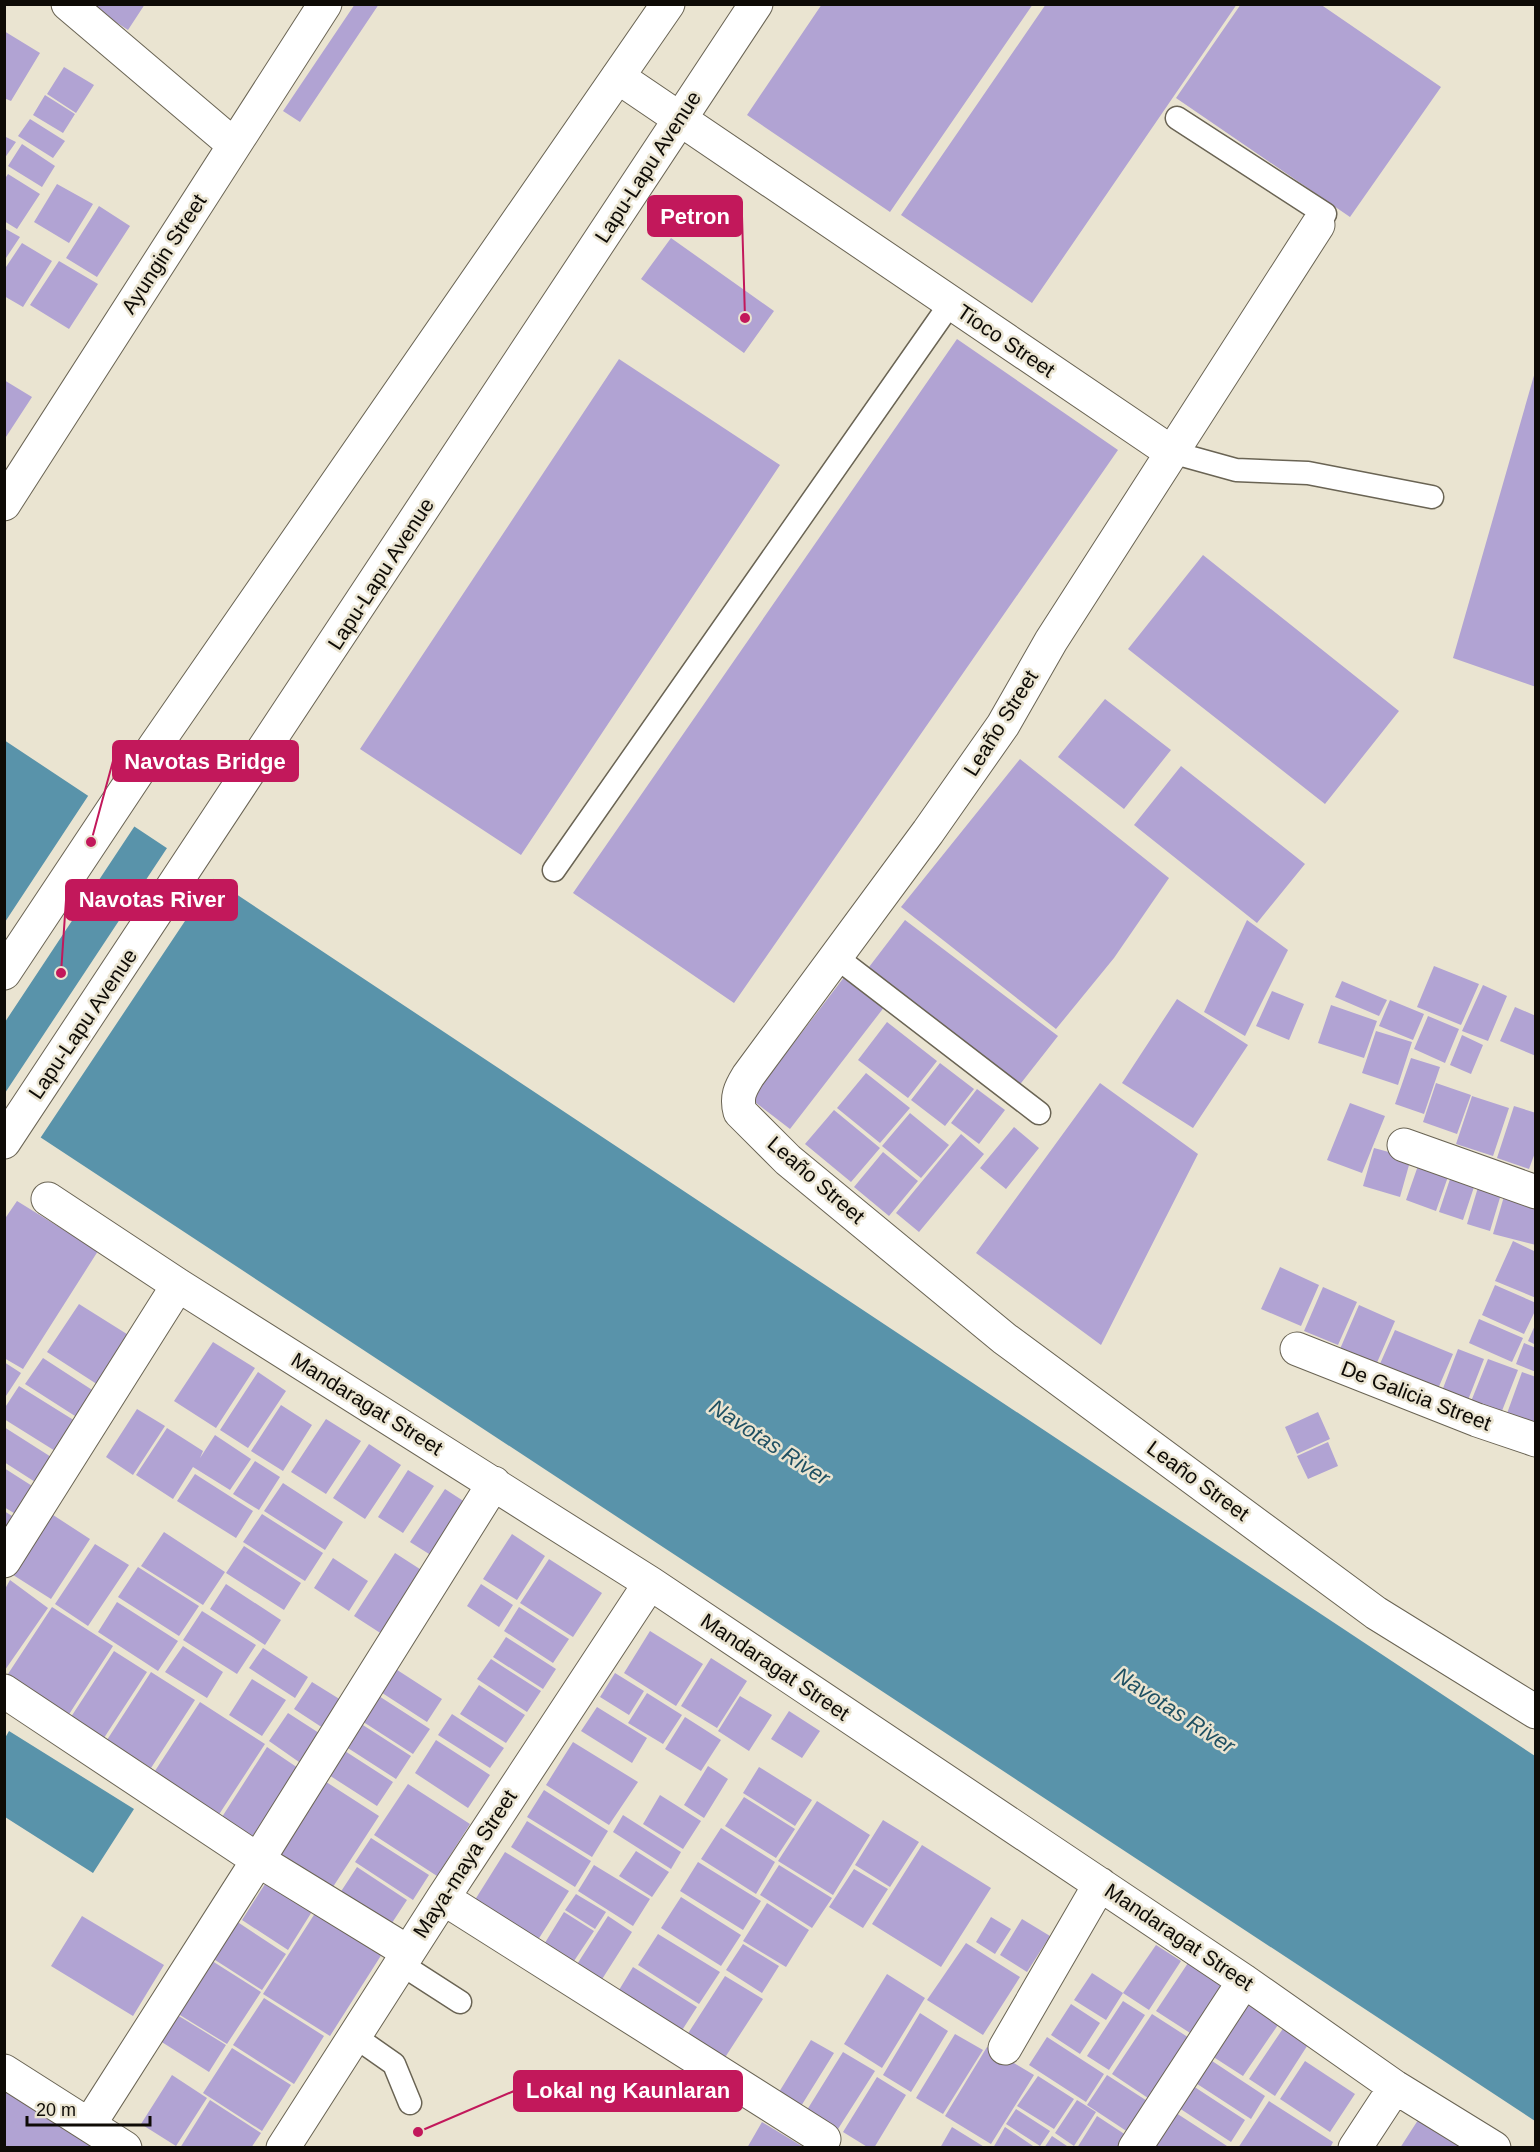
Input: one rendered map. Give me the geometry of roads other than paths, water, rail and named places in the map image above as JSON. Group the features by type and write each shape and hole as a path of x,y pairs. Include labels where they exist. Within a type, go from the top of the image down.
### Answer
{"street":[{"path":"68,4 234,145"},
{"name":"Ayungin Street","path":"4,504 325,4"},
{"path":"4,973 144,762 668,4"},
{"name":"Lapu-Lapu Avenue","path":"4,1142 756,4"},
{"name":"Tioco Street","path":"618,77 1171,452"},
{"path":"1171,452 1318,225"},
{"name":"Leaño Street","path":"1171,452 1051,641 1003,725 928,832 748,1076 739,1091 740,1112 788,1160 1005,1339 1376,1613 1536,1712"},
{"path":"1404,1145 1536,1192"},
{"name":"Mandaragat Street","path":"48,1199 178,1285 650,1583 1244,1981 1395,2087 1494,2148"},
{"path":"4,1561 178,1285"},
{"name":"De Galicia Street","path":"1297,1349 1478,1420 1536,1440"},
{"path":"89,2125 494,1483"},
{"name":"Maya-maya Street","path":"283,2148 443,1898 650,1583"},
{"path":"4,1691 405,1958"},
{"path":"1005,2048 1100,1884"},
{"path":"443,1898 824,2139"},
{"path":"1135,2148 1244,1981"},
{"path":"4,2071 124,2148"},
{"path":"1355,2148 1395,2087"}],"lane":[{"path":"1177,118 1325,214 1318,225"},
{"path":"554,870 950,304"},
{"path":"1171,452 1236,470 1308,473 1432,497"},
{"path":"836,957 1040,1113"},
{"path":"405,1958 460,2002"},
{"path":"354,2037 394,2064 410,2103"}],"water":[{"path":"4,740 1535,1756 1535,2121 5,1114"},
{"path":"9,1731 134,1809 93,1873 5,1817 5,1738"}],"place":[{"name":"Petron","path":"745,318"},
{"name":"Navotas Bridge","path":"91,842"},
{"name":"Navotas River","path":"61,973"},
{"name":"Lokal ng Kaunlaran","path":"418,2132"}]}
